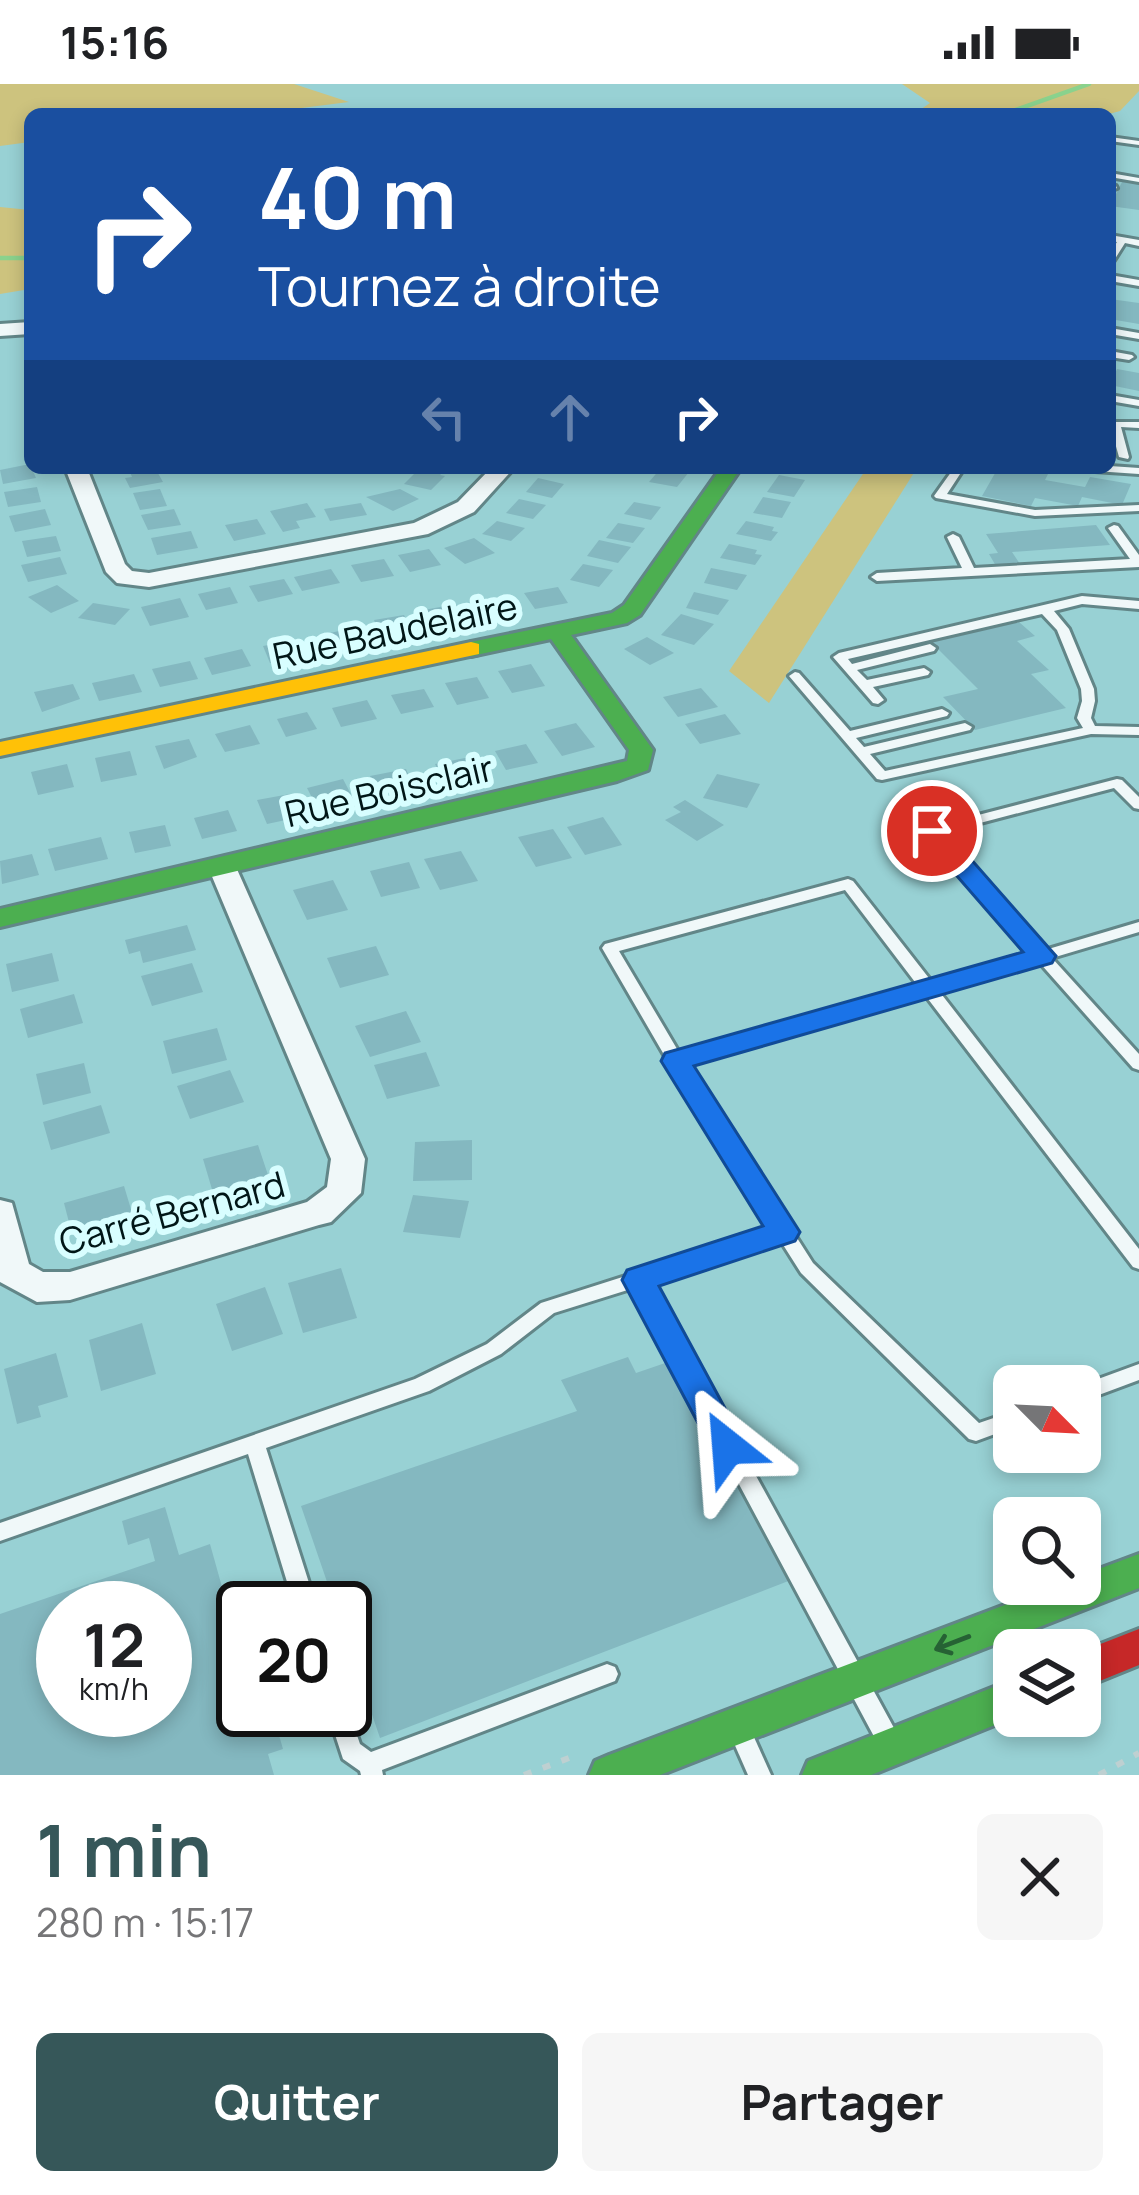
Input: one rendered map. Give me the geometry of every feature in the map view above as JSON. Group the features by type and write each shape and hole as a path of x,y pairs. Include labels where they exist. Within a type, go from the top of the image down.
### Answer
{"street":[{"path":"78,474 114,567 125,578 149,580 420,529 466,507 497,474"},
{"name":"Rue Baudelaire","path":"0,749 559,634 628,614 727,474"},
{"name":"Rue Boisclair","path":"0,918 617,774 639,765 641,750 559,634"},
{"name":"Carré Bernard","path":"0,1214 13,1272 37,1287 70,1286 319,1212 344,1193 348,1159 222,867"},
{"path":"609,1775 1139,1571"},
{"path":"1101,1663 1139,1648"},
{"path":"822,1775 993,1706"}],"lane":[{"path":"1116,236 1139,243"},
{"path":"1116,355 1129,357"},
{"path":"1116,434 1124,457"},
{"path":"954,474 940,496 1035,513 1139,508"},
{"path":"1114,528 1137,562"},
{"path":"953,537 970,572"},
{"path":"877,577 1137,562"},
{"path":"878,700 839,657 1082,600 1139,605"},
{"path":"1045,610 1067,630 1075,662 1090,684 1091,701 1084,718 1091,730"},
{"path":"849,668 930,649"},
{"path":"864,685 924,672"},
{"path":"795,676 882,776 1091,730 1139,731"},
{"path":"847,736 942,713"},
{"path":"861,752 965,727"},
{"path":"1139,805 1118,783 932,831 1139,1064"},
{"path":"993,1427 976,1433 807,1268 610,948 848,884 1139,1262"},
{"path":"676,1061 1139,927"},
{"path":"0,1532 422,1385 494,1349 548,1308 784,1232"},
{"path":"639,1280 892,1747"},
{"path":"1101,1386 1139,1372"},
{"path":"255,1444 298,1581"},
{"path":"347,1737 351,1751 371,1769 607,1674"},
{"path":"738,1726 760,1775"}],"path":[{"path":"1100,1775 1139,1753"}],"shaded area":[{"path":"0,84 294,84 349,102 301,108 24,108 24,143 0,146"},
{"path":"902,84 1139,84 1139,91 1116,112 1116,108 923,108 930,103"},
{"path":"0,207 24,209 24,290 0,294"},
{"path":"863,474 913,474 769,703 729,671"}],"building":[{"path":"1123,180 1139,182 1139,210 1116,207"},
{"path":"1116,300 1139,303 1139,324 1116,320"},
{"path":"1116,371 1139,373 1139,391 1116,386"},
{"path":"24,465 24,474 36,478 3,484 0,470"},
{"path":"158,474 163,482 130,488 125,478"},
{"path":"414,474 445,476 431,490 404,484"},
{"path":"656,474 687,474 677,487 649,482"},
{"path":"995,474 1048,474 1045,480 1085,487 1090,477 1131,484 1122,505 1082,497 1078,506 1035,498 1031,506 982,496"},
{"path":"779,475 805,480 794,497 767,492"},
{"path":"538,478 564,484 552,498 526,492"},
{"path":"37,487 41,502 8,507 4,492"},
{"path":"160,489 167,506 140,510 133,493"},
{"path":"400,489 419,499 393,511 366,497"},
{"path":"763,497 791,502 782,518 753,513"},
{"path":"519,499 546,505 533,519 506,513"},
{"path":"634,502 661,507 651,520 624,514"},
{"path":"307,503 316,517 296,521 300,528 283,532 270,511"},
{"path":"361,503 367,515 330,521 324,509"},
{"path":"45,509 51,525 15,532 9,516"},
{"path":"174,509 181,525 148,530 141,515"},
{"path":"257,519 266,534 234,541 225,525"},
{"path":"497,521 525,528 511,541 482,534"},
{"path":"746,521 778,532 771,541 736,534"},
{"path":"618,523 645,528 633,543 606,538"},
{"path":"1096,525 1110,545 1012,552 1020,564 996,566 989,554 998,553 986,534"},
{"path":"191,531 198,548 157,555 151,538"},
{"path":"56,536 61,551 27,557 22,541"},
{"path":"474,538 495,553 465,564 444,548"},
{"path":"599,540 631,547 618,563 587,556"},
{"path":"729,544 762,555 755,565 720,558"},
{"path":"429,549 441,565 410,572 398,555"},
{"path":"60,557 67,574 28,582 21,565"},
{"path":"384,559 394,576 361,582 351,565"},
{"path":"583,564 613,570 599,587 570,580"},
{"path":"711,568 747,575 737,590 704,583"},
{"path":"331,569 340,583 302,591 294,577"},
{"path":"284,579 293,594 258,602 249,586"},
{"path":"57,585 79,601 51,613 28,597"},
{"path":"230,587 238,603 206,610 198,594"},
{"path":"558,587 568,603 535,609 524,593"},
{"path":"694,592 729,600 718,615 686,608"},
{"path":"508,596 520,612 485,620 473,603"},
{"path":"180,598 189,617 150,626 141,607"},
{"path":"93,603 130,609 115,625 78,618"},
{"path":"456,604 468,624 436,630 424,610"},
{"path":"681,614 714,624 694,645 661,635"},
{"path":"404,615 414,635 383,640 374,620"},
{"path":"1019,622 1035,636 1017,641 1049,670 1031,674 1066,708 975,730 943,697 978,689 931,642"},
{"path":"352,628 362,644 327,652 317,636"},
{"path":"647,637 674,653 650,665 624,649"},
{"path":"301,639 308,656 270,663 263,646"},
{"path":"242,649 251,666 212,675 204,658"},
{"path":"190,661 198,679 160,687 152,669"},
{"path":"531,664 545,686 512,693 498,671"},
{"path":"134,674 142,692 99,701 92,683"},
{"path":"477,677 489,698 457,705 445,683"},
{"path":"73,684 80,699 42,712 34,692"},
{"path":"701,688 718,707 678,717 663,697"},
{"path":"424,689 434,707 401,714 391,695"},
{"path":"367,700 377,719 341,727 332,708"},
{"path":"307,712 317,729 286,737 277,719"},
{"path":"725,714 741,734 700,744 685,724"},
{"path":"576,723 595,747 562,756 544,731"},
{"path":"250,725 260,744 225,752 215,734"},
{"path":"189,739 197,757 164,769 155,746"},
{"path":"526,744 538,763 506,770 495,751"},
{"path":"130,751 137,775 101,782 95,758"},
{"path":"470,757 480,776 445,784 435,764"},
{"path":"67,764 74,787 38,795 31,772"},
{"path":"406,769 414,788 378,795 370,776"},
{"path":"717,774 760,784 747,808 703,798"},
{"path":"343,779 355,802 319,811 307,788"},
{"path":"290,794 300,817 267,824 257,800"},
{"path":"685,800 724,825 697,841 665,820 681,812 673,807"},
{"path":"228,810 237,831 202,839 194,818"},
{"path":"603,817 622,845 585,855 567,827"},
{"path":"165,825 171,846 135,853 129,832"},
{"path":"553,829 572,858 536,867 518,837"},
{"path":"101,837 108,859 55,871 48,849"},
{"path":"461,851 478,881 440,890 424,859"},
{"path":"32,854 39,875 2,884 0,861"},
{"path":"409,862 420,888 381,897 370,871"},
{"path":"333,880 348,910 307,920 293,890"},
{"path":"187,925 196,950 143,963 140,951 129,954 125,940"},
{"path":"376,946 389,975 340,988 327,958"},
{"path":"52,953 59,981 12,992 6,964"},
{"path":"192,963 203,992 152,1006 141,976"},
{"path":"74,994 83,1023 28,1038 20,1009"},
{"path":"406,1011 421,1042 370,1057 355,1026"},
{"path":"217,1028 227,1060 172,1074 163,1041"},
{"path":"426,1052 440,1086 387,1099 374,1065"},
{"path":"84,1063 91,1093 43,1105 36,1074"},
{"path":"230,1070 244,1102 190,1119 177,1086"},
{"path":"101,1105 110,1133 51,1150 43,1122"},
{"path":"472,1140 472,1180 413,1181 415,1142"},
{"path":"258,1145 270,1181 214,1196 203,1159"},
{"path":"124,1186 133,1216 72,1234 64,1203"},
{"path":"413,1195 469,1201 460,1238 403,1232"},
{"path":"341,1268 357,1318 303,1333 288,1283"},
{"path":"265,1287 283,1334 232,1351 216,1304"},
{"path":"142,1323 156,1374 101,1391 89,1340"},
{"path":"56,1353 68,1397 38,1406 41,1417 17,1424 4,1369"},
{"path":"628,1357 636,1373 674,1360 791,1580 380,1738 372,1714 372,1581 327,1581 301,1506 577,1411 561,1380"},
{"path":"165,1507 179,1555 210,1544 220,1581 216,1581 216,1737 280,1737 283,1749 268,1754 274,1775 0,1775 0,1614 36,1602 36,1737 192,1737 192,1581 97,1581 155,1561 149,1538 128,1545 122,1521"}],"waterway":[{"path":"1021,108 1089,84"},
{"path":"0,258 24,258"}],"traffic: fast":[{"path":"471,649 619,618 632,610 727,474"},
{"path":"0,918 617,774 639,765 641,750 559,634"},
{"path":"609,1775 1139,1571"},
{"path":"822,1775 993,1706"}],"traffic: slow":[{"path":"0,749 471,649"}],"traffic: jam":[{"path":"1101,1662 1139,1647"}],"route":[{"path":"728,1447 639,1280 784,1232 676,1061 1042,956 932,831"}]}
